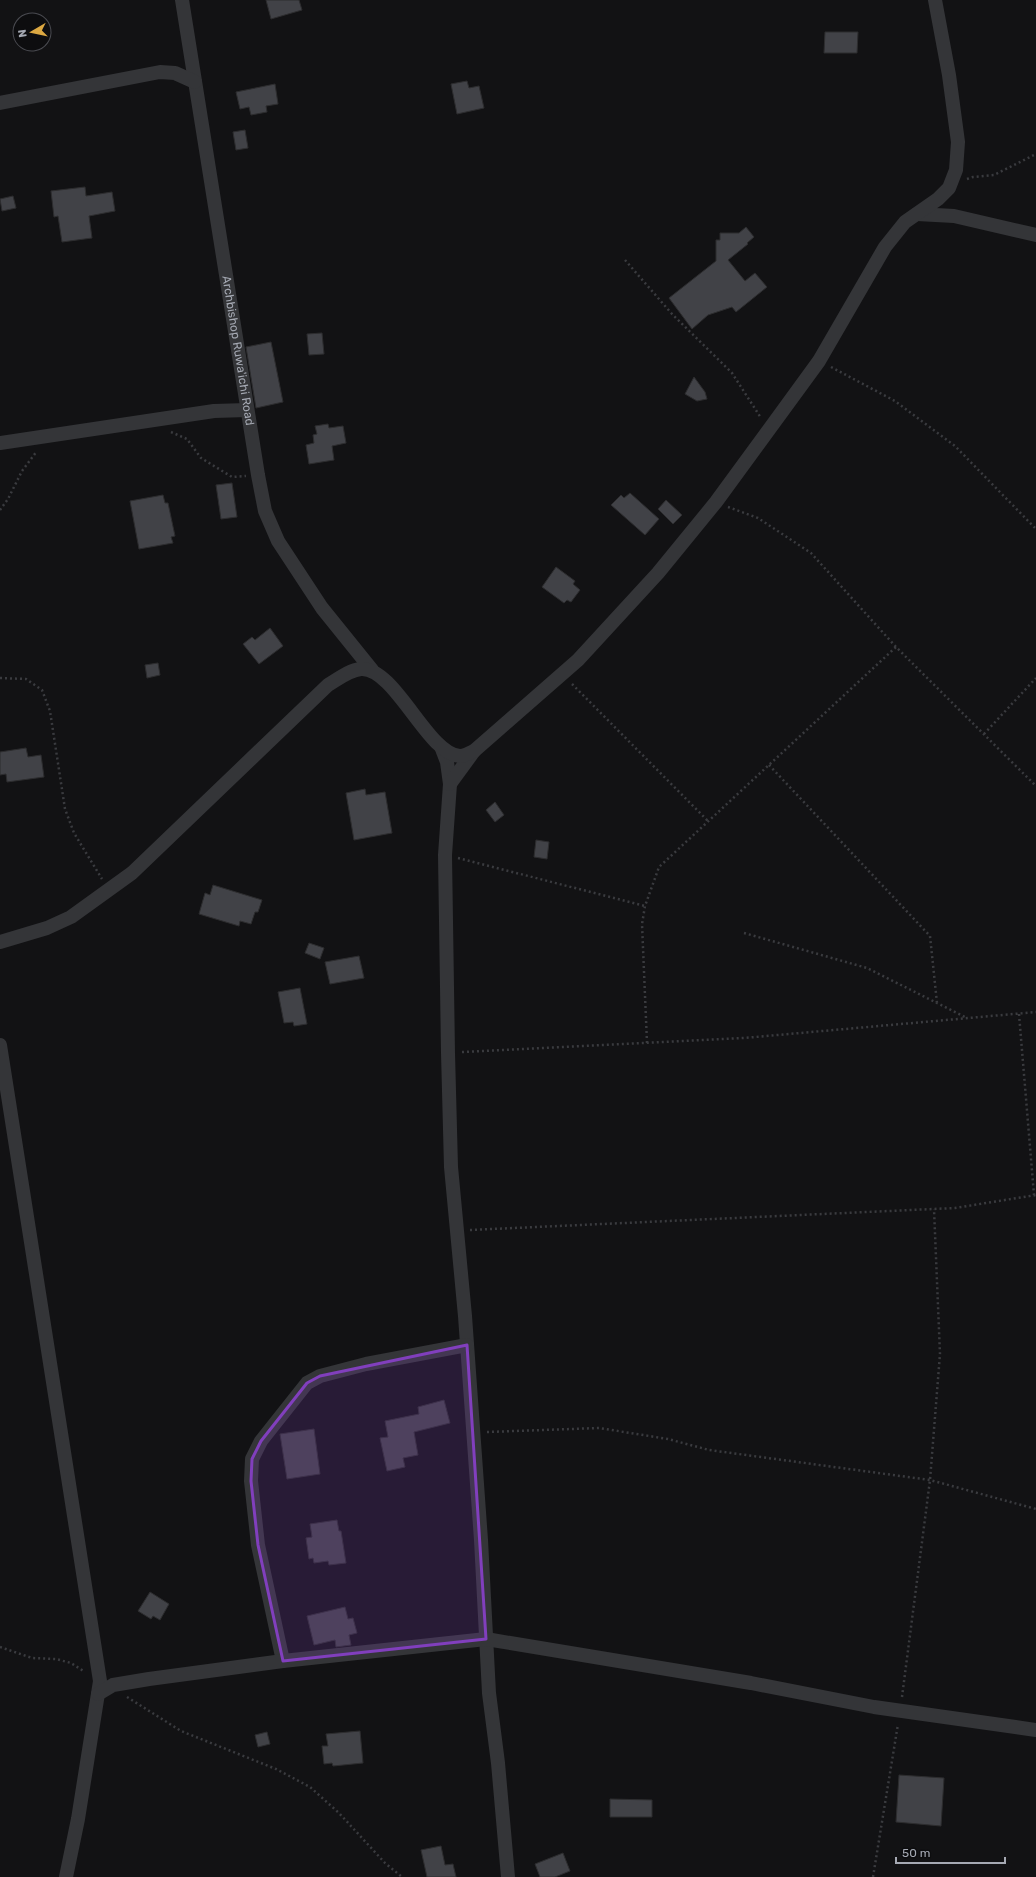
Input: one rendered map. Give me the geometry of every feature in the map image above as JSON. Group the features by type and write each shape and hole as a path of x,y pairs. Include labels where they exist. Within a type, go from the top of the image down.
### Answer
{"street":[{"name":"Archbishop Ruwa'ichi Road","path":"182,0 247,410 265,511 278,541 322,608 372,670 389,685 442,749"},
{"path":"450,784 474,751 562,674 658,573 716,502 819,361 885,247 905,222 949,188 956,170 958,142 949,75 935,0"},
{"path":"0,103 160,72 175,73 195,82"},
{"path":"917,214 954,216 1036,235"},
{"path":"0,443 214,411 247,410"},
{"path":"0,942 47,928 72,918 132,873 328,685 350,672 361,669 372,670"},
{"path":"442,749 460,756 474,751"},
{"path":"442,749 447,762 450,784 445,855 451,1167 467,1345 489,1693 498,1763 508,1877"},
{"path":"0,1045 103,1687 66,1877"},
{"path":"283,1661 258,1545 251,1481 252,1459 261,1441 307,1383 320,1376 366,1364 467,1345"},
{"path":"103,1687 283,1661 486,1639 751,1683 900,1711 1036,1730"}],"path":[{"path":"949,188 973,177 994,175 1036,154"},
{"path":"626,260 672,314 732,373 769,430"},
{"path":"819,361 895,401 955,446 1036,529"},
{"path":"169,431 187,440 201,458 232,477 258,474"},
{"path":"0,510 8,499 22,471 50,435"},
{"path":"716,502 758,518 811,553 896,647 1036,786"},
{"path":"647,1043 642,924 646,906 659,867 896,647"},
{"path":"562,674 708,821"},
{"path":"0,678 26,679 42,690 50,711 65,809 74,833 108,890"},
{"path":"984,734 1036,678"},
{"path":"769,765 930,936 937,1003"},
{"path":"445,855 646,906"},
{"path":"744,933 867,968 968,1018"},
{"path":"448,1053 744,1038 1036,1012"},
{"path":"457,1231 955,1208 1035,1195 1019,1014"},
{"path":"873,1877 900,1711 930,1480 940,1354 934,1209"},
{"path":"473,1433 599,1428 668,1439 710,1450 930,1480 1036,1509"},
{"path":"0,1647 32,1658 56,1659 71,1663 103,1687 126,1697 181,1732 276,1769 310,1787 340,1813 385,1863 402,1877"}],"highlighted area":[{"path":"467,1345 486,1639 283,1661 258,1545 251,1481 252,1459 261,1441 307,1383 320,1376"}],"building":[{"path":"266,0 299,0 302,10 271,19"},
{"path":"825,32 858,32 857,53 824,53"},
{"path":"467,81 469,88 479,86 484,108 457,114 451,84"},
{"path":"275,84 278,104 266,106 267,112 251,115 249,107 240,109 236,92"},
{"path":"245,130 248,148 236,150 233,132"},
{"path":"85,187 86,196 112,192 115,211 89,216 92,238 62,242 58,216 54,217 51,191"},
{"path":"13,196 16,208 2,211 0,199"},
{"path":"746,227 754,237 747,243 748,244 728,260 745,281 755,273 767,287 736,312 732,307 708,315 692,329 669,298 716,261 716,240 720,240 720,233 739,233"},
{"path":"322,333 324,354 309,355 307,334"},
{"path":"271,342 283,402 256,408 246,347"},
{"path":"694,377 705,392 707,399 697,401 685,394"},
{"path":"328,424 329,428 343,426 346,443 332,446 334,460 309,464 306,445 314,443 313,435 317,434 315,426"},
{"path":"232,483 237,517 221,519 216,485"},
{"path":"630,493 659,519 645,535 611,505 621,495 624,498"},
{"path":"163,495 165,503 168,503 175,536 171,537 173,543 139,549 130,501"},
{"path":"666,500 682,515 673,524 658,509"},
{"path":"556,567 575,581 573,584 580,590 571,602 567,600 564,603 542,587"},
{"path":"270,628 283,646 259,664 243,644 252,637 255,640"},
{"path":"158,663 160,675 147,678 145,665"},
{"path":"26,748 28,757 41,755 44,777 7,782 6,774 0,775 0,752"},
{"path":"365,789 366,795 385,792 392,833 354,840 346,793"},
{"path":"495,802 504,815 495,822 486,810"},
{"path":"536,840 549,842 547,859 534,857"},
{"path":"213,885 262,900 258,912 255,912 251,924 240,921 239,926 199,914 205,893 210,895"},
{"path":"309,943 324,948 320,959 305,953"},
{"path":"359,956 364,978 330,984 325,962"},
{"path":"300,988 307,1024 294,1026 293,1022 284,1023 278,992"},
{"path":"444,1400 450,1423 414,1432 418,1455 403,1458 405,1467 387,1471 380,1438 388,1437 385,1421 419,1414 418,1407"},
{"path":"314,1429 320,1474 287,1479 280,1434"},
{"path":"337,1520 339,1531 341,1531 346,1563 329,1565 328,1561 314,1563 313,1558 309,1559 306,1538 312,1537 310,1524"},
{"path":"150,1592 169,1604 160,1620 153,1616 151,1619 138,1611"},
{"path":"345,1607 348,1619 353,1618 357,1633 349,1635 351,1645 336,1647 335,1640 314,1645 307,1616"},
{"path":"360,1731 363,1763 333,1766 332,1763 324,1764 322,1746 328,1746 326,1734"},
{"path":"267,1732 270,1744 258,1747 255,1735"},
{"path":"899,1775 944,1778 941,1826 896,1822"},
{"path":"610,1799 652,1800 652,1817 610,1817"},
{"path":"441,1846 445,1865 453,1864 456,1877 427,1877 421,1850"},
{"path":"563,1853 570,1871 555,1877 540,1877 535,1864"}]}
